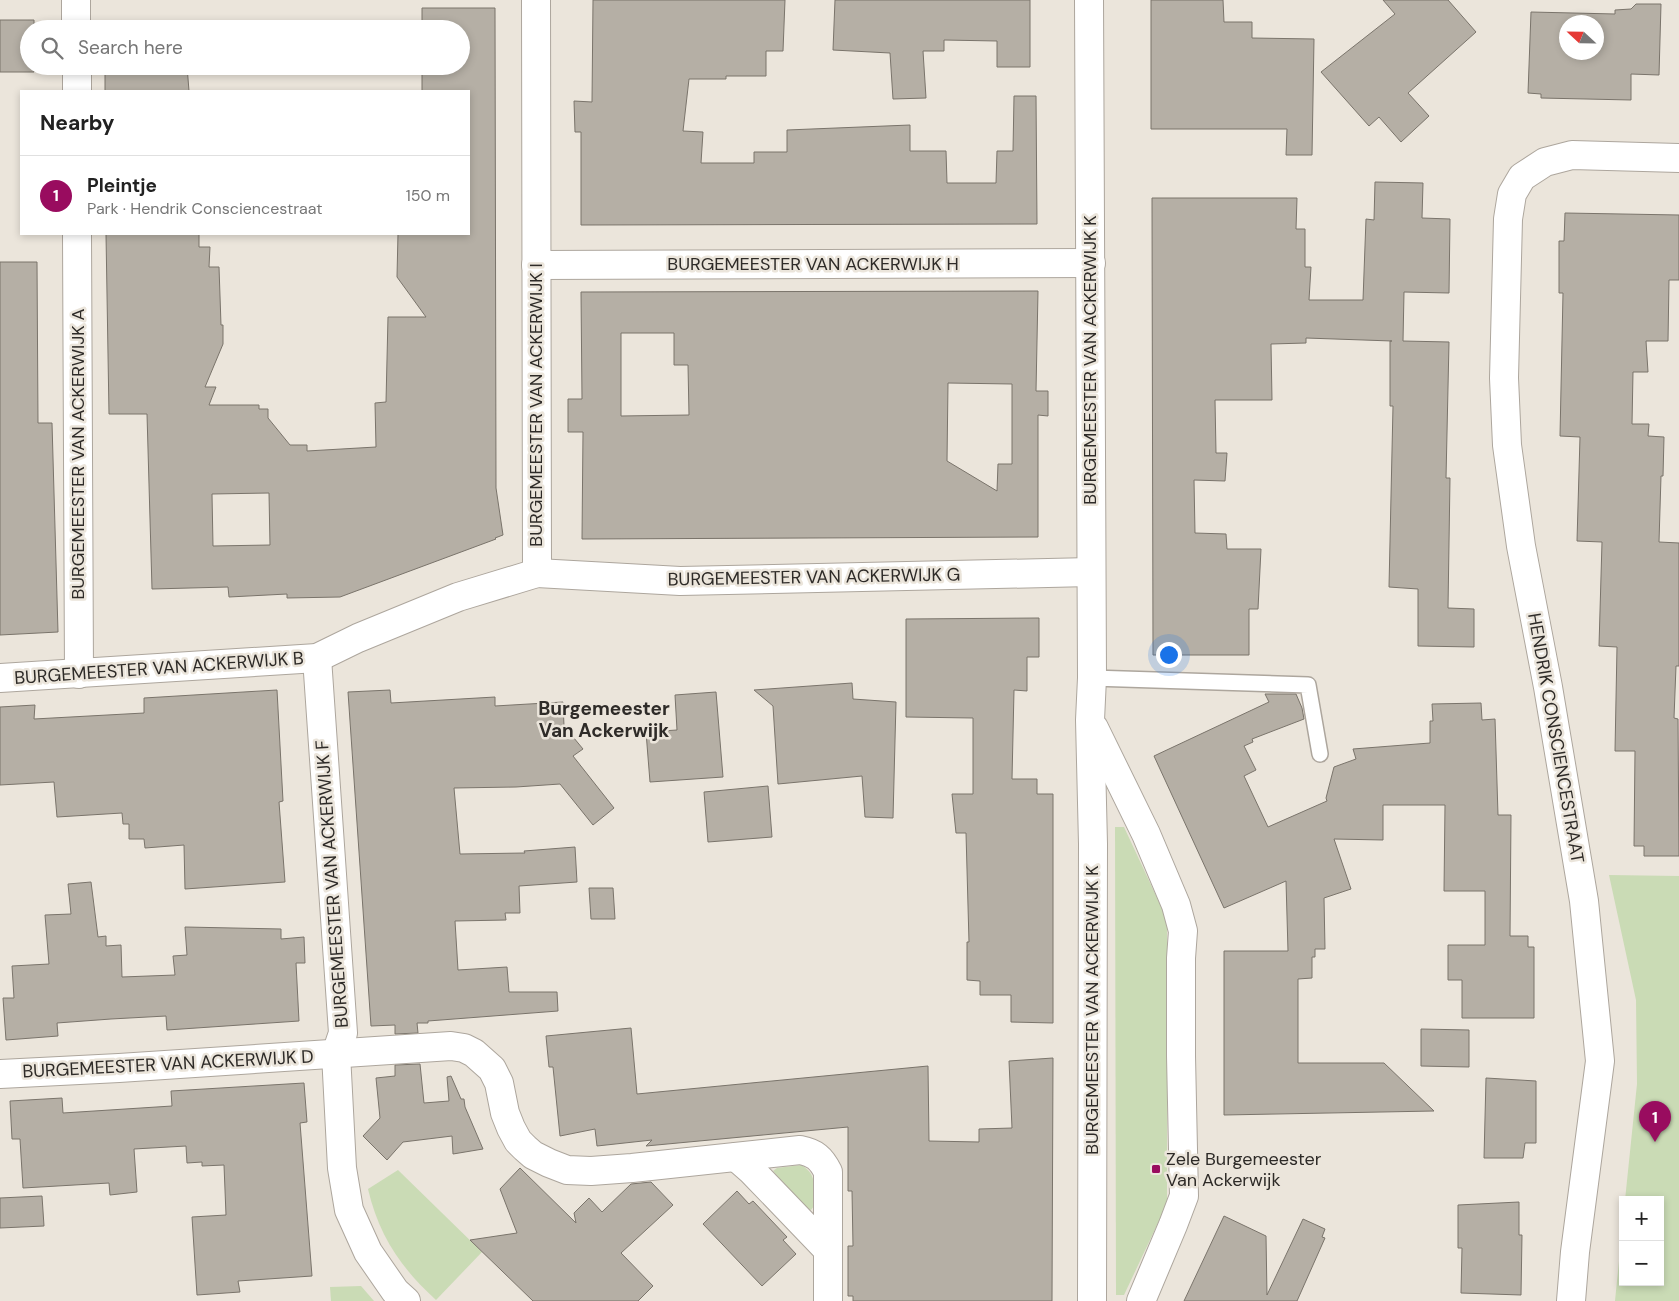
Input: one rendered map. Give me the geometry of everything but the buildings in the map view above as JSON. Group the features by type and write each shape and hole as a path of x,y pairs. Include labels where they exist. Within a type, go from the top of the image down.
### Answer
{"street":[{"path":"76,0 76,20"},
{"name":"BURGEMEESTER VAN ACKERWIJK I","path":"536,0 537,573"},
{"name":"BURGEMEESTER VAN ACKERWIJK K","path":"1089,0 1092,678 1090,720 1093,844 1092,1301"},
{"path":"77,75 77,90"},
{"name":"HENDRIK CONSCIENCESTRAAT","path":"1571,1301 1575,1252 1600,1061 1584,896 1548,687 1521,546 1507,445 1504,378 1508,219 1512,194 1522,178 1545,162 1572,155 1679,158"},
{"name":"BURGEMEESTER VAN ACKERWIJK A","path":"77,235 79,674"},
{"name":"BURGEMEESTER VAN ACKERWIJK H","path":"536,265 1091,263"},
{"name":"BURGEMEESTER VAN ACKERWIJK G","path":"537,573 680,581 1091,572"},
{"path":"317,658 358,638 458,596 537,573"},
{"name":"BURGEMEESTER VAN ACKERWIJK B","path":"0,678 317,658"},
{"name":"BURGEMEESTER VAN ACKERWIJK F","path":"317,658 344,1033 336,1054 342,1168 348,1210 368,1252 395,1291 406,1301"},
{"name":"BURGEMEESTER VAN ACKERWIJK K","path":"1090,720 1146,834 1176,905 1183,931 1181,958 1181,1056 1184,1196 1140,1301"},
{"name":"BURGEMEESTER VAN ACKERWIJK D","path":"0,1074 441,1046 464,1048 474,1053 492,1069 499,1083 505,1113 518,1141 533,1155 567,1170 616,1170 800,1150 814,1153 823,1161 828,1172 828,1301"},
{"path":"736,1158 752,1171 827,1249"}],"lane":[{"path":"1092,678 1308,685 1320,754"}],"green space":[{"path":"1115,827 1124,827 1166,917 1167,926 1167,1200 1166,1206 1124,1295 1116,1295"},
{"path":"1609,875 1679,876 1679,1301 1615,1301 1619,1261 1619,1286 1664,1286 1664,1196 1625,1196 1637,1084 1636,1000"},
{"path":"801,1165 813,1177 814,1206 811,1210 806,1208 773,1171 777,1168"},
{"path":"398,1170 482,1252 436,1300 412,1276 393,1250 378,1222 368,1189"},
{"path":"361,1286 374,1301 331,1301 330,1287"}],"place":[{"name":"Pleintje","path":"1655,1142"},
{"name":"Zele Burgemeester Van Ackerwijk","path":"1156,1169"}],"district":[{"name":"Burgemeester Van Ackerwijk","path":"604,719"}]}
